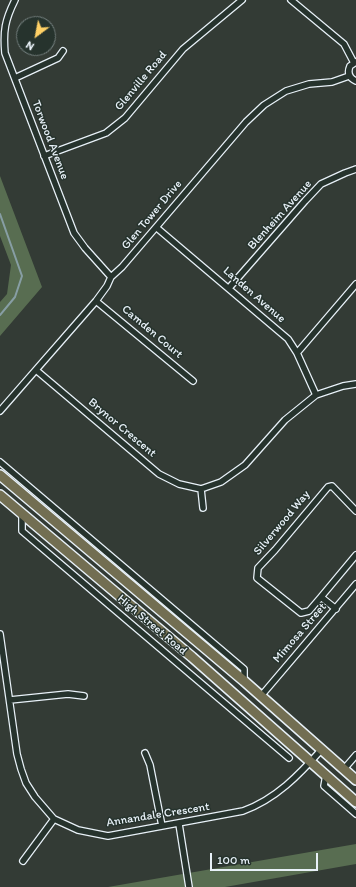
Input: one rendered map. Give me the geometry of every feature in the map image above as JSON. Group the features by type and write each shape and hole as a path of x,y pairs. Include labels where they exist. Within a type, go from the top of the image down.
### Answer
{"main road":[{"name":"High Street Road","path":"0,475 244,681 322,748 356,780"},
{"name":"High Street Road","path":"2,499 22,513 192,657 356,802"},
{"path":"289,743 299,729"}],"street":[{"name":"Torwood Avenue","path":"15,0 5,24 3,37 6,53 74,233 85,248 111,277"},
{"name":"Glenville Road","path":"44,156 106,133 126,118 183,49 242,0"},
{"path":"291,0 344,44 355,62 349,69 349,76 356,81"},
{"path":"15,78 58,58 64,51"},
{"name":"Glen Tower Drive","path":"0,411 96,301 107,286 111,277 157,228 246,122 264,105 286,91 309,84 332,82 349,76"},
{"name":"Blenheim Avenue","path":"229,288 321,184 356,169"},
{"name":"Landen Avenue","path":"157,228 288,339 297,353 316,395"},
{"path":"297,353 356,284"},
{"name":"Camden Court","path":"96,301 193,381"},
{"name":"Brynor Crescent","path":"36,370 159,474 180,484 201,489"},
{"path":"202,508 201,489 221,482 245,465 285,420 316,395 343,386 356,384"},
{"name":"High Street Road","path":"0,462 244,669 244,681"},
{"name":"Silverwood Way","path":"356,511 332,486 328,486 275,550 258,568 257,578 301,613 309,611 356,555"},
{"name":"High Street Road","path":"22,513 22,531 289,758"},
{"name":"Mimosa Street","path":"260,696 356,584"},
{"path":"321,597 336,608"},
{"name":"Annandale Crescent","path":"0,634 16,754 23,776 35,797 54,819 78,830 108,836 179,824 243,811 258,806 270,799 299,774 322,748"},
{"path":"10,700 68,694 84,696"},
{"path":"279,749 289,743"},
{"path":"144,754 150,765 162,826"},
{"path":"344,770 356,755"},
{"path":"326,775 324,786 356,814"},
{"path":"22,861 54,819"},
{"path":"179,824 189,887"}],"green space":[{"path":"0,176 42,287 0,336 0,302 7,294 11,265 0,236"},
{"path":"356,844 356,864 225,887 108,887"}],"waterway":[{"path":"0,214 22,276 15,297 0,315"}]}
